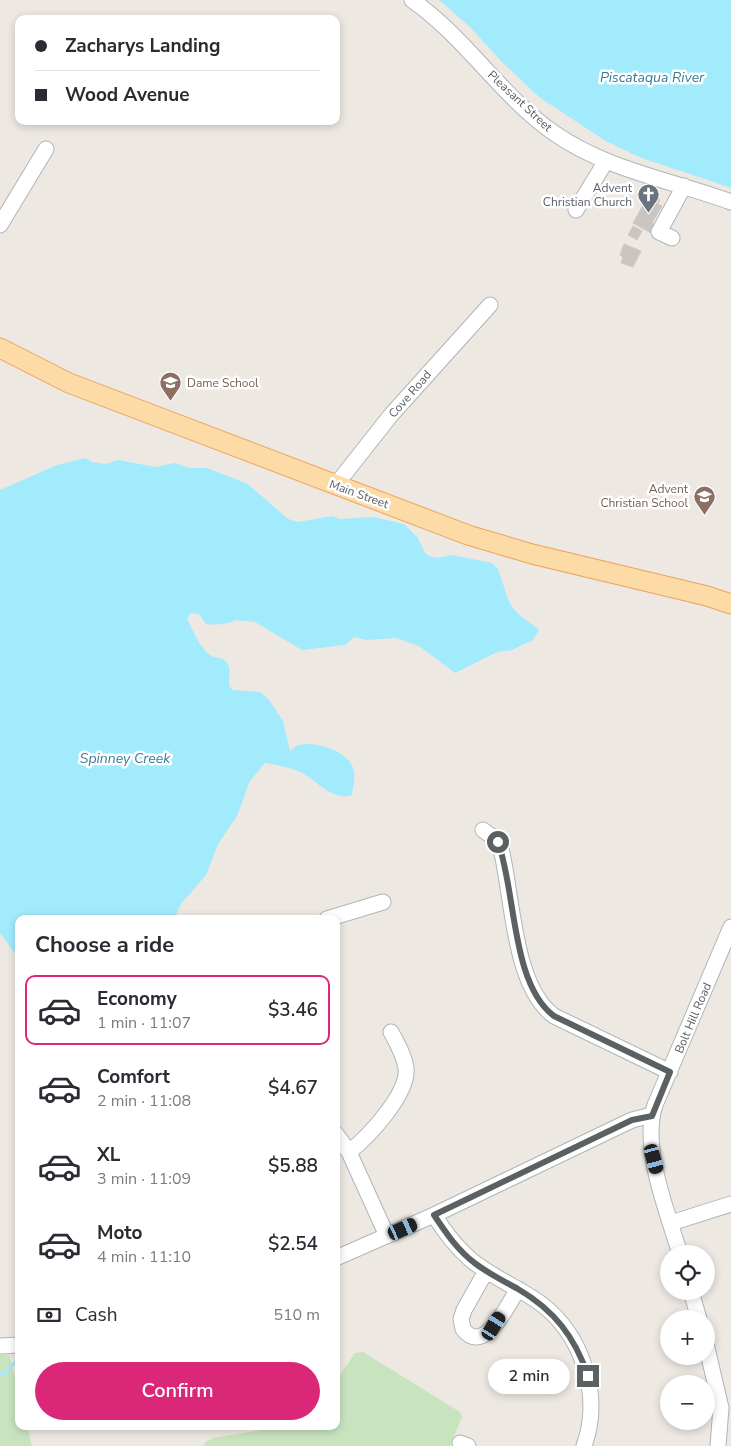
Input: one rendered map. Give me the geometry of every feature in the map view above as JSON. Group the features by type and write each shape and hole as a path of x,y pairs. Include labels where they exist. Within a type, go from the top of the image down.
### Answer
{"main road":[{"name":"Main Street","path":"0,348 69,383 335,486 497,544 731,604"}],"street":[{"name":"Pleasant Street","path":"412,0 444,28 534,118 571,144 606,161 731,202"},
{"path":"0,225 46,149"},
{"path":"576,210 606,161"},
{"path":"672,238 659,232 684,186"},
{"name":"Cove Road","path":"335,486 391,415 490,305"},
{"path":"483,830 494,838 501,850 523,962 541,1004 554,1016 670,1072"},
{"path":"340,915 383,902"},
{"name":"Bolt Hill Road","path":"677,1245 651,1146 652,1116 731,927"},
{"path":"349,1152 371,1132 397,1096 404,1082 406,1073 404,1059 391,1032"},
{"path":"340,1256 434,1215 632,1120 652,1116"},
{"path":"340,1140 349,1152 387,1236"},
{"path":"671,1223 731,1204"},
{"path":"434,1215 462,1252 486,1271 518,1289 557,1318 580,1355 592,1396 591,1419 584,1446"},
{"path":"486,1271 462,1315 463,1329 467,1334 480,1336 489,1332 518,1289"},
{"path":"0,1346 15,1344"},
{"path":"711,1365 726,1427 718,1446"}],"green space":[{"path":"363,1352 460,1412 462,1417 450,1446 204,1446 205,1442 213,1438 262,1430 340,1430 340,1375 355,1353"},
{"path":"0,1355 9,1355 15,1378 15,1430 28,1430 32,1446 0,1446"}],"water":[{"name":"Piscataqua River","path":"439,0 731,0 731,188 639,157 604,140 539,97 503,63 468,25"},
{"name":"Spinney Creek","path":"86,458 91,462 106,464 118,460 156,467 175,463 189,468 207,468 248,484 288,519 298,522 333,516 340,519 373,517 404,524 418,538 425,553 429,556 437,558 452,555 492,563 498,569 509,602 516,612 539,630 533,640 512,650 497,652 455,673 419,646 396,638 366,640 354,637 345,645 302,650 255,622 235,620 225,624 206,624 199,614 191,613 187,619 204,650 228,663 230,670 229,686 233,690 260,692 269,700 283,721 290,751 299,745 322,746 338,752 350,762 354,774 352,795 345,796 331,793 300,772 287,767 265,763 250,781 237,816 218,844 206,875 181,904 176,915 15,915 15,954 0,933 0,490 57,465"}],"building":[{"name":"Advent Christian Church","path":"653,195 660,199 658,204 662,206 652,223 655,224 651,233 633,223 647,198 651,200"},
{"path":"633,226 642,231 637,240 628,235"},
{"path":"624,244 641,251 633,267 621,263 623,257 620,255"}],"waterway":[{"name":"Spinney Creek","path":"0,1374 5,1373 15,1362"}],"place":[{"name":"Advent Christian Church","path":"648,214"},
{"name":"Dame School","path":"171,402"},
{"name":"Advent Christian School","path":"704,515"}],"route":[{"path":"498,842 506,870 525,969 532,987 545,1010 637,1058 670,1072 652,1116 641,1116 632,1120 434,1215 453,1242 478,1266 528,1295 557,1318 566,1328 573,1341 588,1376"}]}
